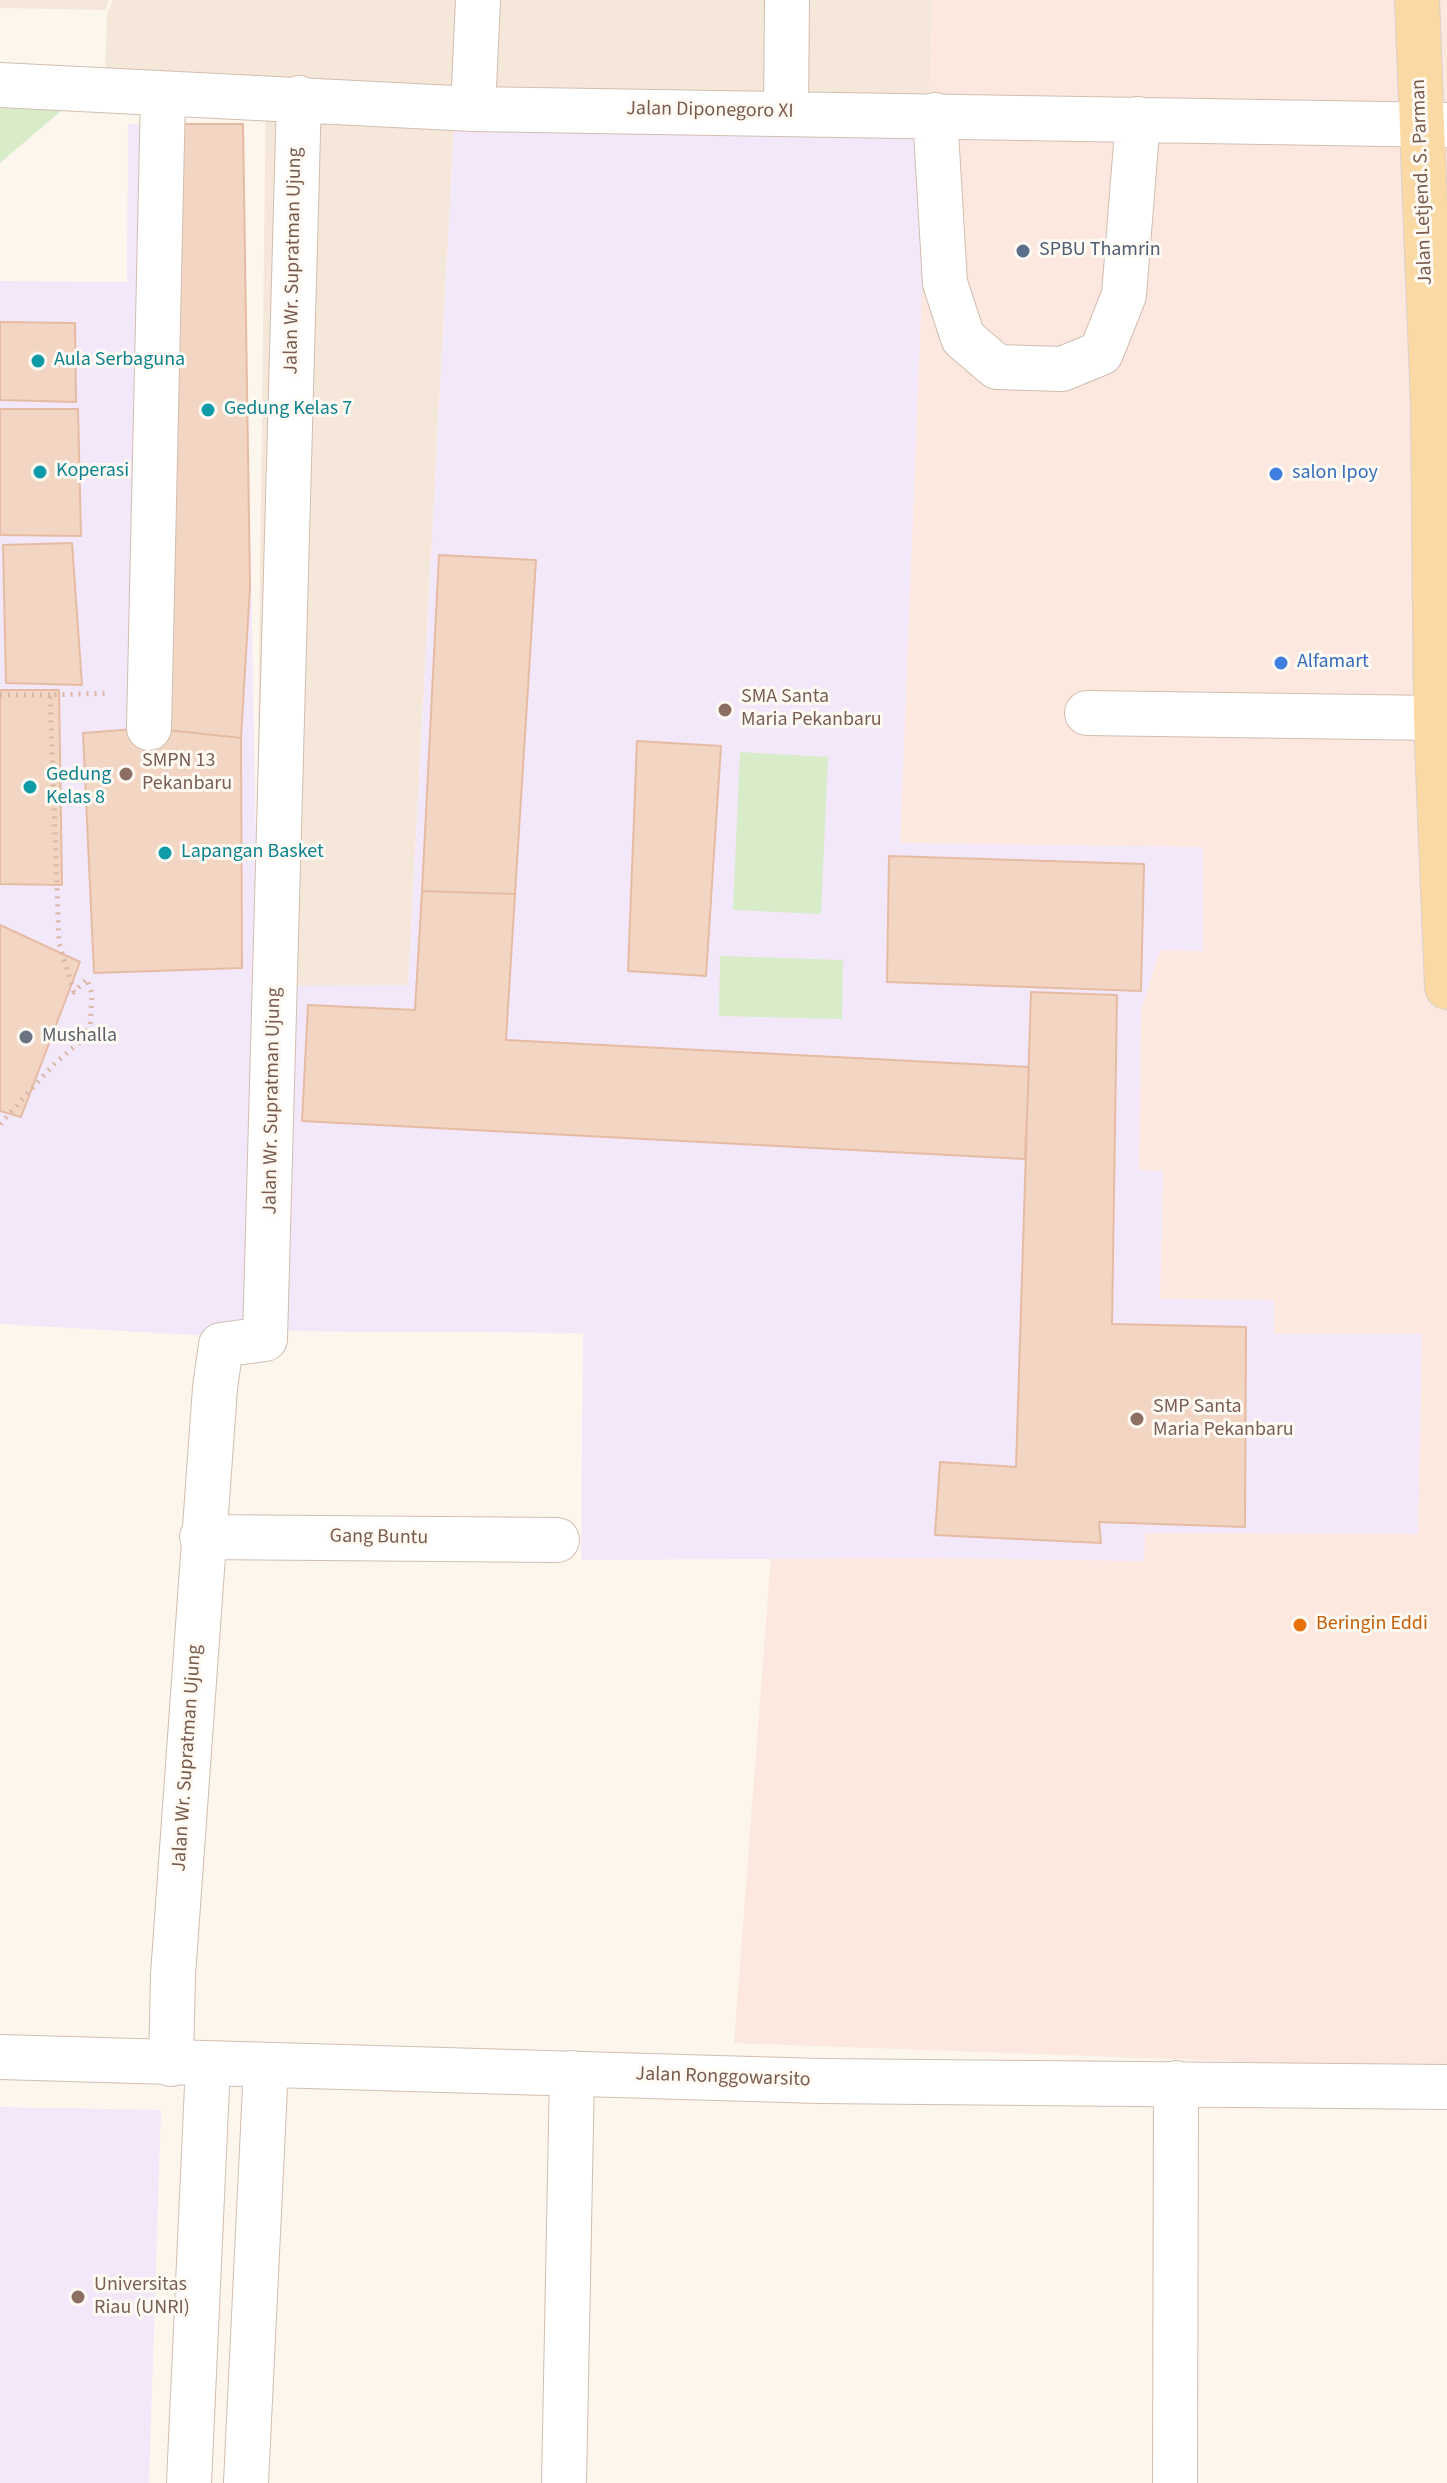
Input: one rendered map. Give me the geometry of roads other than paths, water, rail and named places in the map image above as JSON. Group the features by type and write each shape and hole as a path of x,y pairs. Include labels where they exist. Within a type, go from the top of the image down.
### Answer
{"main road":[{"name":"Jalan Letjend. S. Parman","path":"1417,0 1434,124 1440,413 1436,718 1447,987"}],"street":[{"path":"473,109 478,0"},
{"path":"786,112 787,0"},
{"name":"Jalan Diponegoro XI","path":"0,85 473,109 1434,124"},
{"path":"149,710 163,95"},
{"name":"Jalan Wr. Supratman Ujung","path":"189,2483 190,2064 173,1975 202,1537 221,1345 265,1339 299,98"},
{"path":"935,115 945,283 963,338 997,367 1062,369 1101,353 1124,295 1138,119"},
{"path":"1087,713 1436,718"},
{"name":"Gang Buntu","path":"202,1537 557,1540"},
{"name":"Jalan Ronggowarsito","path":"0,2057 820,2081 1447,2087"},
{"path":"246,2483 266,2066"},
{"path":"564,2483 572,2073"},
{"path":"1175,2483 1176,2083"}],"place":[{"name":"SPBU Thamrin","path":"1023,251"},
{"name":"Aula Serbaguna","path":"38,361"},
{"name":"Gedung Kelas 7","path":"208,410"},
{"name":"Koperasi","path":"40,472"},
{"name":"salon Ipoy","path":"1276,474"},
{"name":"Alfamart","path":"1281,663"},
{"name":"SMA Santa Maria Pekanbaru","path":"725,710"},
{"name":"SMPN 13 Pekanbaru","path":"126,774"},
{"name":"Gedung Kelas 8","path":"30,787"},
{"name":"Lapangan Basket","path":"165,853"},
{"name":"Mushalla","path":"26,1037"},
{"name":"SMP Santa Maria Pekanbaru","path":"1137,1419"},
{"name":"Beringin Eddi","path":"1300,1625"},
{"name":"Universitas Riau (UNRI)","path":"78,2297"}]}
